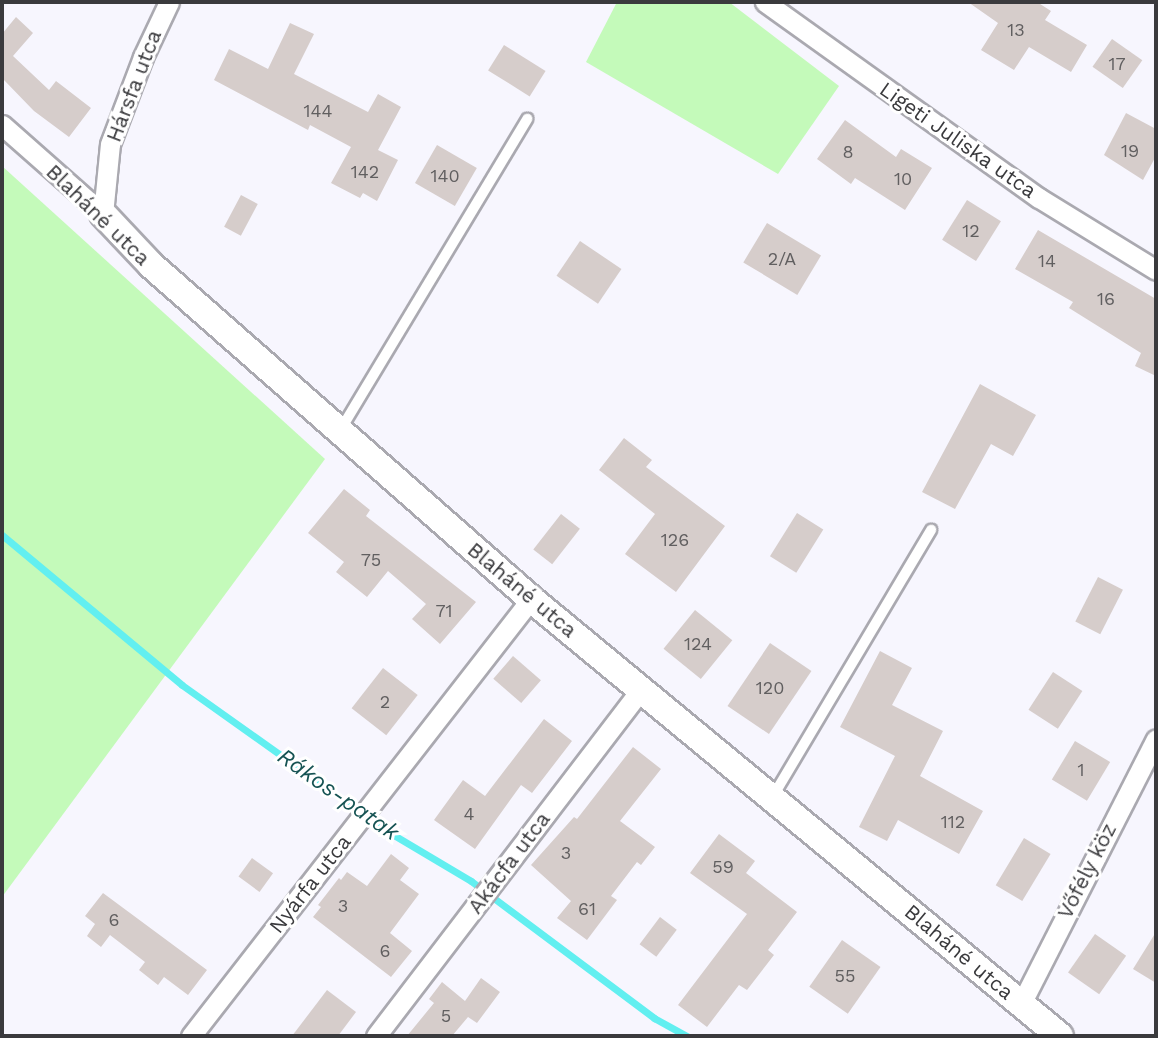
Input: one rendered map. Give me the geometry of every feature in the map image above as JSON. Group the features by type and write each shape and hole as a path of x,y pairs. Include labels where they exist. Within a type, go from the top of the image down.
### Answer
{"street":[{"name":"Hársfa utca","path":"103,214 110,144 143,57 169,2"},
{"name":"Ligeti Juliska utca","path":"765,2 1039,198 1156,270"},
{"name":"Blaháné utca","path":"2,125 103,214 151,265 531,599 1060,1036"},
{"name":"Nyárfa utca","path":"191,1036 531,599"},
{"name":"Akácfa utca","path":"376,1036 641,690"},
{"name":"Vőfély köz","path":"1021,1004 1156,739"}],"lane":[{"path":"339,432 527,119"},
{"path":"772,798 931,530"}],"green space":[{"path":"617,2 729,2 839,86 778,174 586,62"},
{"path":"2,166 325,459 2,897"}],"building":[{"path":"968,2 1037,2 1051,11 1045,20 1087,45 1071,72 1029,47 1014,70 981,50 998,23"},
{"path":"16,17 33,33 13,56 49,90 56,81 91,108 69,137 34,111 2,78 2,34"},
{"path":"290,23 314,34 294,74 368,112 378,94 401,107 378,150 398,160 377,201 363,193 360,198 331,183 351,147 310,125 308,130 214,80 229,49 268,69"},
{"path":"1112,39 1142,60 1123,88 1092,67"},
{"path":"504,45 546,71 530,96 488,70"},
{"path":"1126,113 1156,129 1156,156 1143,180 1104,155"},
{"path":"845,120 896,157 901,149 932,168 905,210 855,178 851,184 817,159"},
{"path":"437,145 477,168 455,206 415,183"},
{"path":"241,195 258,204 241,236 224,227"},
{"path":"967,200 1001,221 976,261 942,240"},
{"path":"767,223 821,255 797,295 743,262"},
{"path":"1038,230 1156,299 1156,376 1135,366 1141,353 1069,308 1073,302 1015,269"},
{"path":"580,241 621,269 598,304 557,276"},
{"path":"980,384 1036,415 1013,456 991,444 955,509 922,492"},
{"path":"624,438 652,460 646,467 725,526 676,592 625,554 655,514 599,470"},
{"path":"344,489 370,510 366,516 476,602 440,644 412,619 426,604 388,571 367,597 336,572 344,562 308,533"},
{"path":"797,513 823,529 796,573 770,556"},
{"path":"561,514 580,529 552,564 533,549"},
{"path":"1098,577 1123,590 1100,634 1075,622"},
{"path":"695,610 732,640 701,679 664,649"},
{"path":"770,643 811,671 769,734 728,706"},
{"path":"880,651 912,668 892,705 943,731 920,776 983,811 959,854 898,820 887,841 859,827 895,756 840,727"},
{"path":"513,656 541,680 521,703 493,679"},
{"path":"383,668 418,695 386,735 352,708"},
{"path":"1053,672 1082,691 1058,729 1028,710"},
{"path":"544,719 572,741 532,793 521,785 475,849 434,820 463,780 485,796"},
{"path":"1075,741 1110,762 1087,801 1052,780"},
{"path":"633,747 661,769 620,821 655,847 641,865 637,862 611,896 617,900 587,940 557,918 571,901 531,865 574,817 577,819"},
{"path":"719,834 755,861 746,873 797,912 768,950 774,955 747,990 739,985 707,1027 678,1005 747,914 690,873"},
{"path":"1024,838 1051,854 1022,901 996,885"},
{"path":"391,854 409,868 400,880 419,894 390,933 412,951 391,977 313,917 321,907 318,905 339,878 341,880 347,872 367,886"},
{"path":"252,858 273,873 260,892 238,877"},
{"path":"103,893 207,970 188,995 164,977 158,985 139,970 145,962 110,935 101,947 87,936 95,924 85,916"},
{"path":"660,917 677,930 656,957 640,944"},
{"path":"1156,932 1156,983 1133,969"},
{"path":"1095,934 1126,956 1099,994 1068,973"},
{"path":"842,940 881,967 848,1014 809,987"},
{"path":"481,978 500,992 477,1023 468,1017 452,1036 407,1036 434,1003 429,999 442,982 465,1001"},
{"path":"327,990 356,1012 338,1036 292,1036"}],"waterway":[{"name":"Rákos-patak","path":"2,535 182,685 392,834 471,881 654,1018 687,1036"}]}
